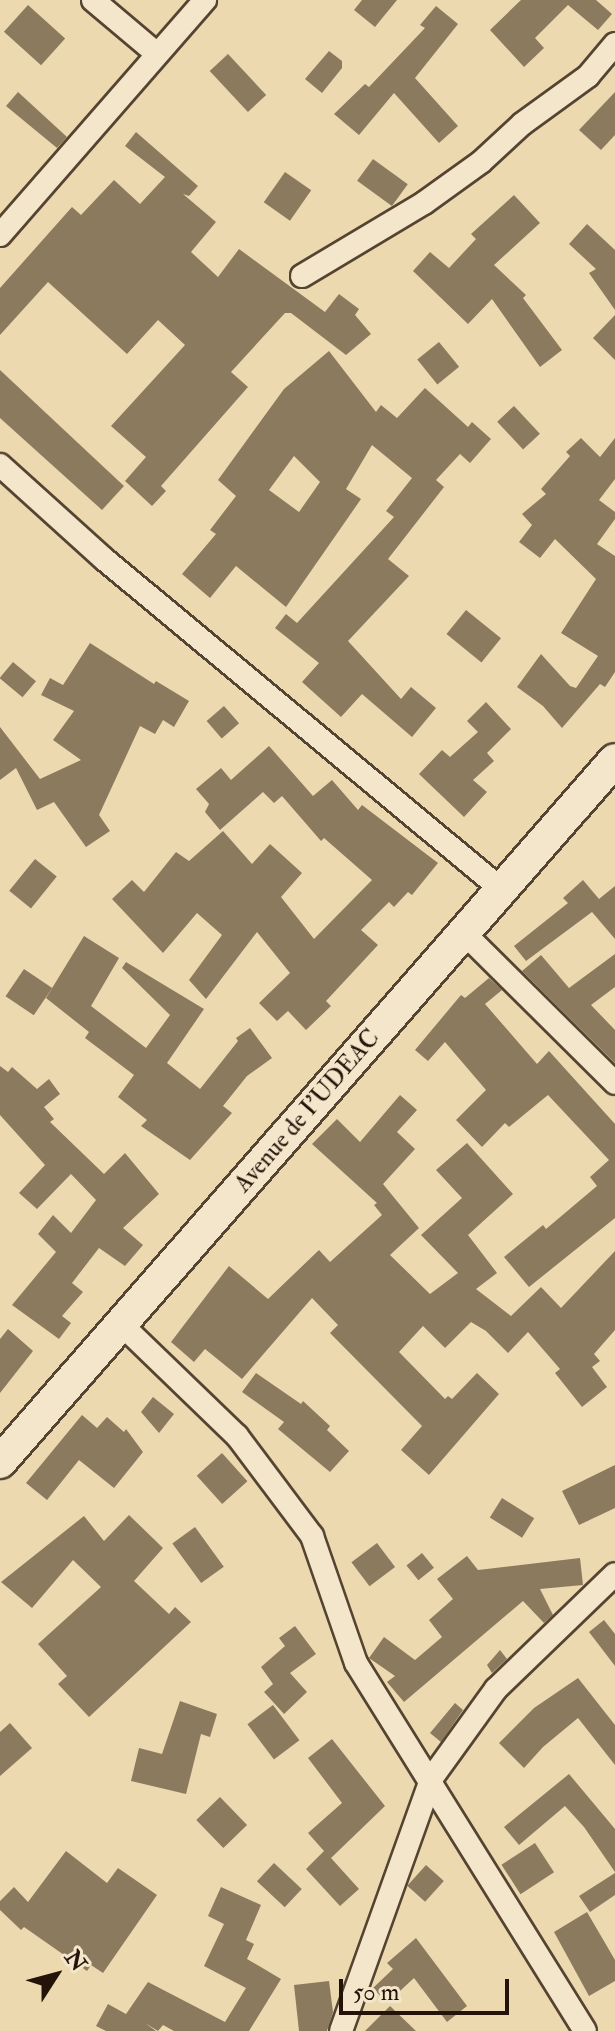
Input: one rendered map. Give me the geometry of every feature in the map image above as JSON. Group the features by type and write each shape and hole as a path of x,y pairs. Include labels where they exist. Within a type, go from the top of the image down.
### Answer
{"main road":[{"name":"Avenue de I'UDEAC","path":"0,1462 615,760"}],"street":[{"path":"93,0 156,53"},
{"path":"0,235 205,0"},
{"path":"302,276 424,203 481,162 522,124 588,76 615,44"},
{"path":"0,465 104,559 501,889"},
{"path":"463,932 615,1083"},
{"path":"121,1324 237,1436 312,1536 356,1663 585,2031"},
{"path":"341,2031 431,1779 496,1689 615,1574"}],"building":[{"path":"362,0 397,0 375,27 354,10"},
{"path":"521,0 596,0 612,14 598,30 568,5 535,38 544,48 524,67 490,30"},
{"path":"28,5 65,38 41,65 4,32"},
{"path":"436,6 458,24 415,78 458,126 439,143 394,93 359,135 334,114 365,84 369,87 425,28 420,25"},
{"path":"329,51 342,61 342,68 322,93 305,79"},
{"path":"228,54 266,95 248,112 210,71"},
{"path":"18,92 67,137 57,148 6,106"},
{"path":"615,92 615,135 601,150 579,130"},
{"path":"136,132 198,186 189,196 183,194 216,222 191,252 218,277 239,249 325,312 339,294 359,309 355,315 371,334 346,355 291,313 285,313 231,372 248,387 161,486 166,491 152,506 125,481 146,457 111,426 185,345 158,320 127,354 48,282 0,335 0,288 72,207 81,215 114,180 140,204 165,177 125,146"},
{"path":"373,159 408,184 392,206 357,181"},
{"path":"285,172 311,190 290,221 264,202"},
{"path":"514,195 540,223 494,265 526,295 523,298 562,350 540,367 492,299 468,324 413,271 430,252 449,268 476,239 471,234"},
{"path":"587,224 615,250 615,310 589,273 596,269 569,244"},
{"path":"615,315 615,360 593,338"},
{"path":"439,342 459,367 437,384 417,360"},
{"path":"329,351 376,412 381,405 397,418 425,388 468,427 472,422 491,439 470,463 460,454 436,480 444,487 388,559 409,576 348,641 401,699 411,687 436,708 412,737 362,694 341,717 302,682 319,663 275,628 286,614 297,623 394,517 386,511 412,478 372,445 346,489 361,499 286,607 236,566 210,598 182,574 216,534 210,530 236,496 218,480 284,389","holes":["294,456 320,482 299,512 269,490"]},
{"path":"0,370 124,486 102,510 0,418"},
{"path":"514,406 540,434 523,449 497,422"},
{"path":"581,438 600,457 615,438 615,479 599,500 615,512 615,519 597,544 615,556 615,672 605,687 600,684 562,728 543,706 517,687 541,654 570,686 576,688 598,656 561,633 596,579 555,539 540,558 519,542 532,525 522,514 546,494 541,489 570,456 566,452"},
{"path":"466,610 501,638 481,662 446,634"},
{"path":"90,643 154,684 156,681 189,701 174,727 163,720 155,734 140,726 99,815 110,831 86,847 54,802 37,810 16,768 0,780 0,727 40,779 81,760 53,740 74,711 41,695 50,678 63,685"},
{"path":"13,662 36,681 22,697 0,679"},
{"path":"486,702 511,729 487,753 494,761 473,780 487,792 464,817 419,774 442,750 450,757 478,732 467,721"},
{"path":"224,706 239,723 222,738 207,721"},
{"path":"269,746 313,796 332,780 358,810 362,805 438,863 412,895 408,892 394,907 389,902 361,930 378,945 326,1001 331,1006 306,1030 288,1011 277,1021 259,1003 290,973 257,932 206,999 189,980 222,935 197,913 163,953 112,899 132,880 144,892 176,852 189,861 223,831 252,864 270,844 302,873 281,897 314,939 372,880 324,838 321,841 282,796 274,803 263,792 220,830 205,812 209,804 196,789 221,768 231,780"},
{"path":"35,859 57,877 31,908 9,891"},
{"path":"583,880 599,899 615,886 615,939 592,912 526,961 514,946 568,903 563,898"},
{"path":"84,936 119,958 91,1006 146,1048 170,1015 122,968 126,962 204,1009 167,1063 200,1089 238,1041 236,1038 250,1028 272,1058 247,1076 223,1106 232,1113 190,1160 141,1126 147,1120 118,1097 134,1075 85,1038 89,1032 46,998"},
{"path":"615,954 615,987 591,1005 615,1030 615,1063 522,971 541,955 569,988"},
{"path":"24,969 52,988 34,1015 6,996"},
{"path":"489,978 502,990 485,1004 537,1064 549,1051 615,1124 615,1218 529,1287 504,1257 543,1225 546,1229 597,1186 590,1177 609,1160 548,1095 509,1127 505,1123 482,1147 456,1120 486,1090 445,1042 428,1061 415,1050 461,995 465,998"},
{"path":"0,1066 8,1072 12,1067 37,1089 49,1079 60,1094 44,1107 54,1119 50,1122 104,1174 125,1153 159,1194 123,1228 143,1245 125,1266 99,1248 72,1283 83,1292 62,1316 71,1323 59,1339 12,1305 56,1252 38,1234 53,1215 71,1233 96,1200 71,1174 37,1209 19,1193 45,1165 0,1115"},
{"path":"400,1095 417,1110 397,1132 415,1149 383,1184 419,1228 390,1255 430,1294 458,1273 421,1235 462,1198 436,1170 467,1143 513,1194 468,1235 497,1273 476,1289 511,1316 541,1287 561,1308 615,1251 615,1330 594,1354 600,1361 592,1367 607,1387 582,1407 555,1373 560,1369 528,1332 508,1353 486,1331 471,1322 445,1348 423,1326 399,1352 445,1399 448,1396 452,1399 477,1373 499,1394 429,1475 401,1450 422,1426 330,1333 338,1325 312,1298 242,1379 205,1349 194,1362 171,1342 229,1266 268,1299 319,1250 330,1262 382,1215 374,1205 377,1203 312,1144 337,1119 360,1142"},
{"path":"8,1329 33,1351 0,1393 0,1339"},
{"path":"256,1373 301,1404 303,1401 330,1426 327,1430 349,1451 330,1472 278,1429 284,1422 242,1392"},
{"path":"153,1397 174,1414 159,1433 141,1412"},
{"path":"82,1415 97,1428 107,1417 124,1432 126,1429 143,1452 114,1488 79,1460 47,1500 26,1483"},
{"path":"222,1453 247,1481 222,1504 197,1476"},
{"path":"615,1465 615,1508 579,1525 562,1491"},
{"path":"502,1498 534,1518 522,1538 490,1518"},
{"path":"129,1515 163,1548 134,1581 169,1614 175,1607 191,1622 89,1717 58,1684 67,1676 38,1644 101,1587 73,1560 32,1608 1,1582 84,1516 104,1541"},
{"path":"195,1527 224,1567 201,1583 172,1543"},
{"path":"377,1543 395,1567 369,1586 351,1562"},
{"path":"422,1553 434,1568 418,1580 406,1566"},
{"path":"467,1556 478,1570 580,1558 583,1585 540,1589 553,1615 544,1623 523,1601 404,1702 387,1682 395,1676 369,1658 384,1637 415,1660 442,1637 429,1620 453,1599 437,1579"},
{"path":"604,1620 615,1634 615,1666 589,1632"},
{"path":"295,1626 316,1654 290,1673 307,1692 284,1714 264,1692 273,1684 261,1667 285,1646 279,1638"},
{"path":"500,1650 507,1659 492,1673 487,1665"},
{"path":"578,1678 615,1725 615,1765 578,1718 543,1747 524,1768 499,1743 534,1708"},
{"path":"180,1701 217,1714 210,1737 201,1734 186,1794 131,1781 139,1748 162,1754"},
{"path":"455,1703 463,1710 441,1742 430,1733"},
{"path":"273,1705 299,1740 274,1759 247,1724"},
{"path":"10,1723 32,1748 0,1776 0,1732"},
{"path":"332,1739 385,1806 331,1858 359,1889 340,1906 306,1869 324,1851 308,1833 342,1803 308,1758"},
{"path":"569,1774 615,1829 615,1872 584,1827 565,1806 519,1845 504,1827"},
{"path":"220,1797 247,1825 223,1848 196,1820"},
{"path":"535,1843 554,1872 521,1894 501,1865"},
{"path":"66,1851 107,1883 118,1868 157,1895 103,1973 91,1965 87,1971 24,1927 21,1930 0,1910 0,1901 14,1887 28,1902"},
{"path":"274,1863 302,1889 285,1907 257,1881"},
{"path":"426,1865 444,1881 425,1902 407,1886"},
{"path":"615,1873 615,1895 590,1912 579,1896"},
{"path":"221,1887 261,1905 246,1940 254,1944 247,1959 281,1979 249,2031 174,2031 163,2025 158,2031 145,2023 156,2031 106,2031 96,2026 108,2004 126,2014 148,1982 225,2022 246,1988 204,1966 224,1924 208,1916"},
{"path":"587,1912 615,1960 615,1981 589,1996 554,1932"},
{"path":"416,1938 467,2006 447,2022 414,1978 387,2003 373,1988 393,1969 387,1963"},
{"path":"329,1981 333,2012 327,2031 299,2031 294,1985"},
{"path":"390,2006 416,2031 365,2031"}]}
